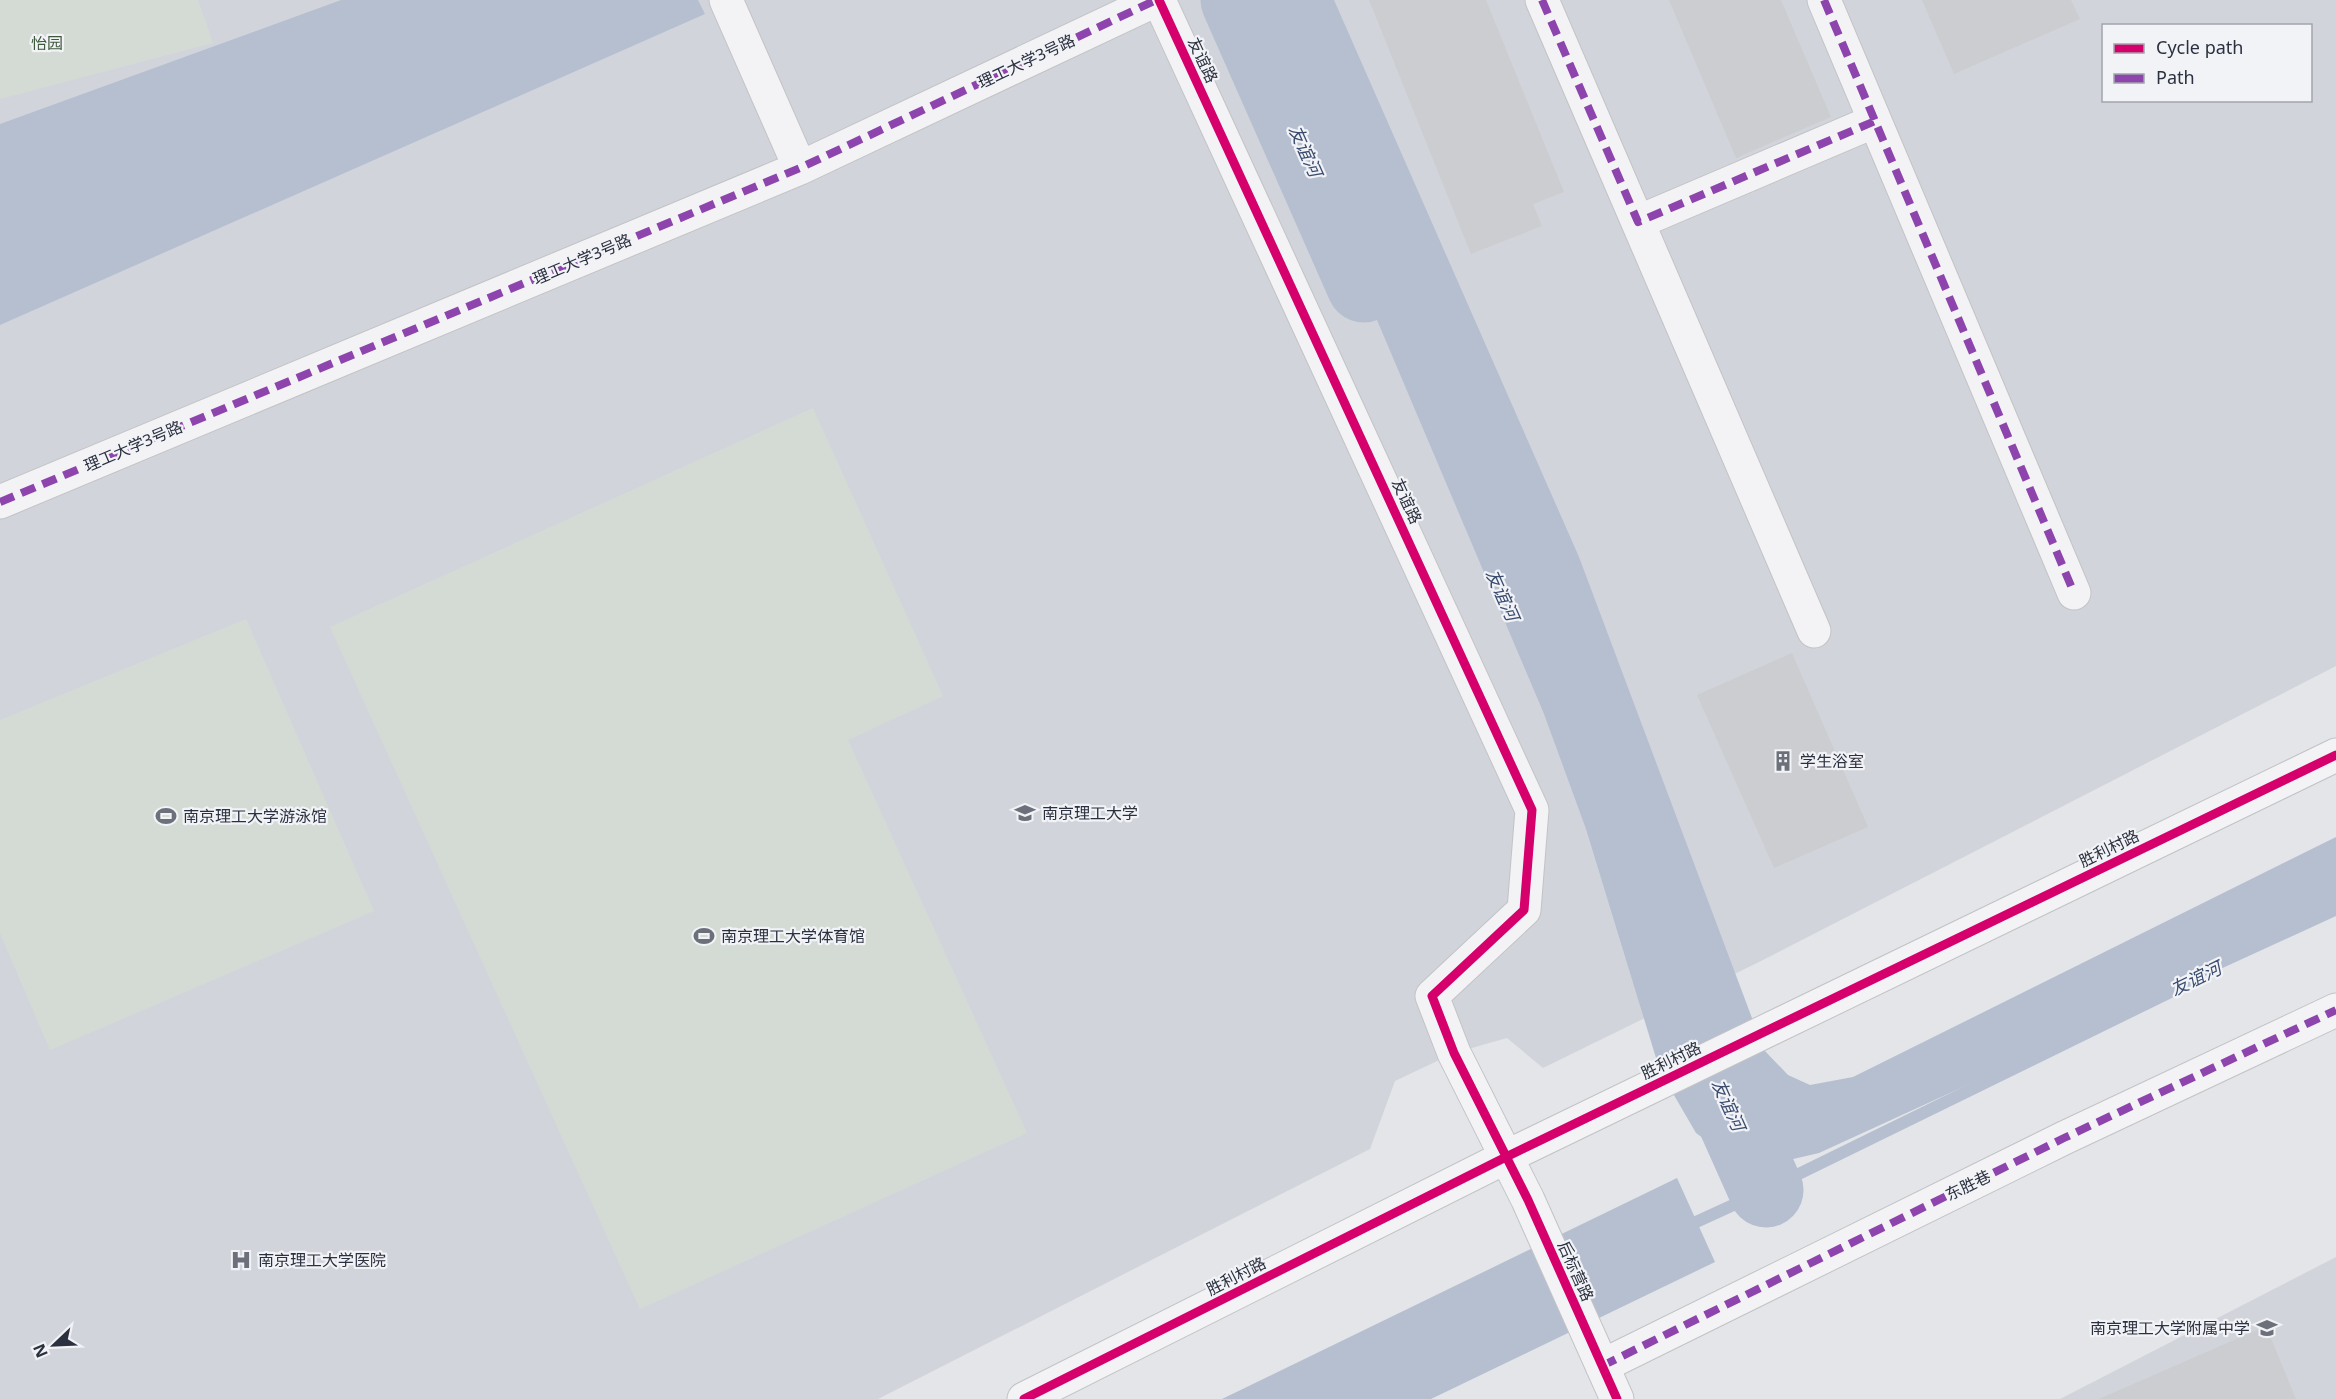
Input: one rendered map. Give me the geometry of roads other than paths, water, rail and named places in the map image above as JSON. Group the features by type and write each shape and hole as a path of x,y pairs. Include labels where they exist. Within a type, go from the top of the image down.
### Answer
{"street":[{"path":"726,0 800,168"},
{"name":"理工大学3号路","path":"0,502 800,168 1157,0"},
{"name":"友谊路","path":"1157,0 1532,810 1524,910 1432,996"},
{"path":"1542,0 1814,631"},
{"path":"1824,0 2074,593"},
{"path":"1638,222 1875,121"},
{"name":"胜利村路","path":"1024,1399 1566,1127 2336,755"},
{"name":"后标营路","path":"1432,996 1455,1053 1528,1200 1617,1399"},
{"name":"东胜巷","path":"1602,1366 2064,1138 2336,1010"}],"water":[{"path":"341,0 698,0 705,14 0,325 0,124"},
{"path":"1238,0 1334,0 1579,557 1764,1050 1788,1075 1810,1085 1853,1077 2336,837 2336,916 1819,1153 1758,1167 1722,1152 1696,1133 1660,1071 1586,829 1544,714 1307,155"},
{"path":"1677,1178 1715,1262 1431,1399 1222,1399"}],"waterway":[{"name":"友谊河","path":"1238,0 1364,285"},
{"name":"友谊河","path":"1683,1228 1766,1190 2199,978"},
{"name":"友谊河","path":"1712,1069 1766,1190"}],"place":[{"name":"学生浴室","path":"1783,761"},
{"name":"南京理工大学","path":"1025,813"},
{"name":"南京理工大学游泳馆","path":"166,816"},
{"name":"南京理工大学体育馆","path":"704,936"},
{"name":"南京理工大学医院","path":"241,1260"},
{"name":"南京理工大学附属中学","path":"2267,1328"}],"park label":[{"name":"怡园","path":"47,43"}]}
